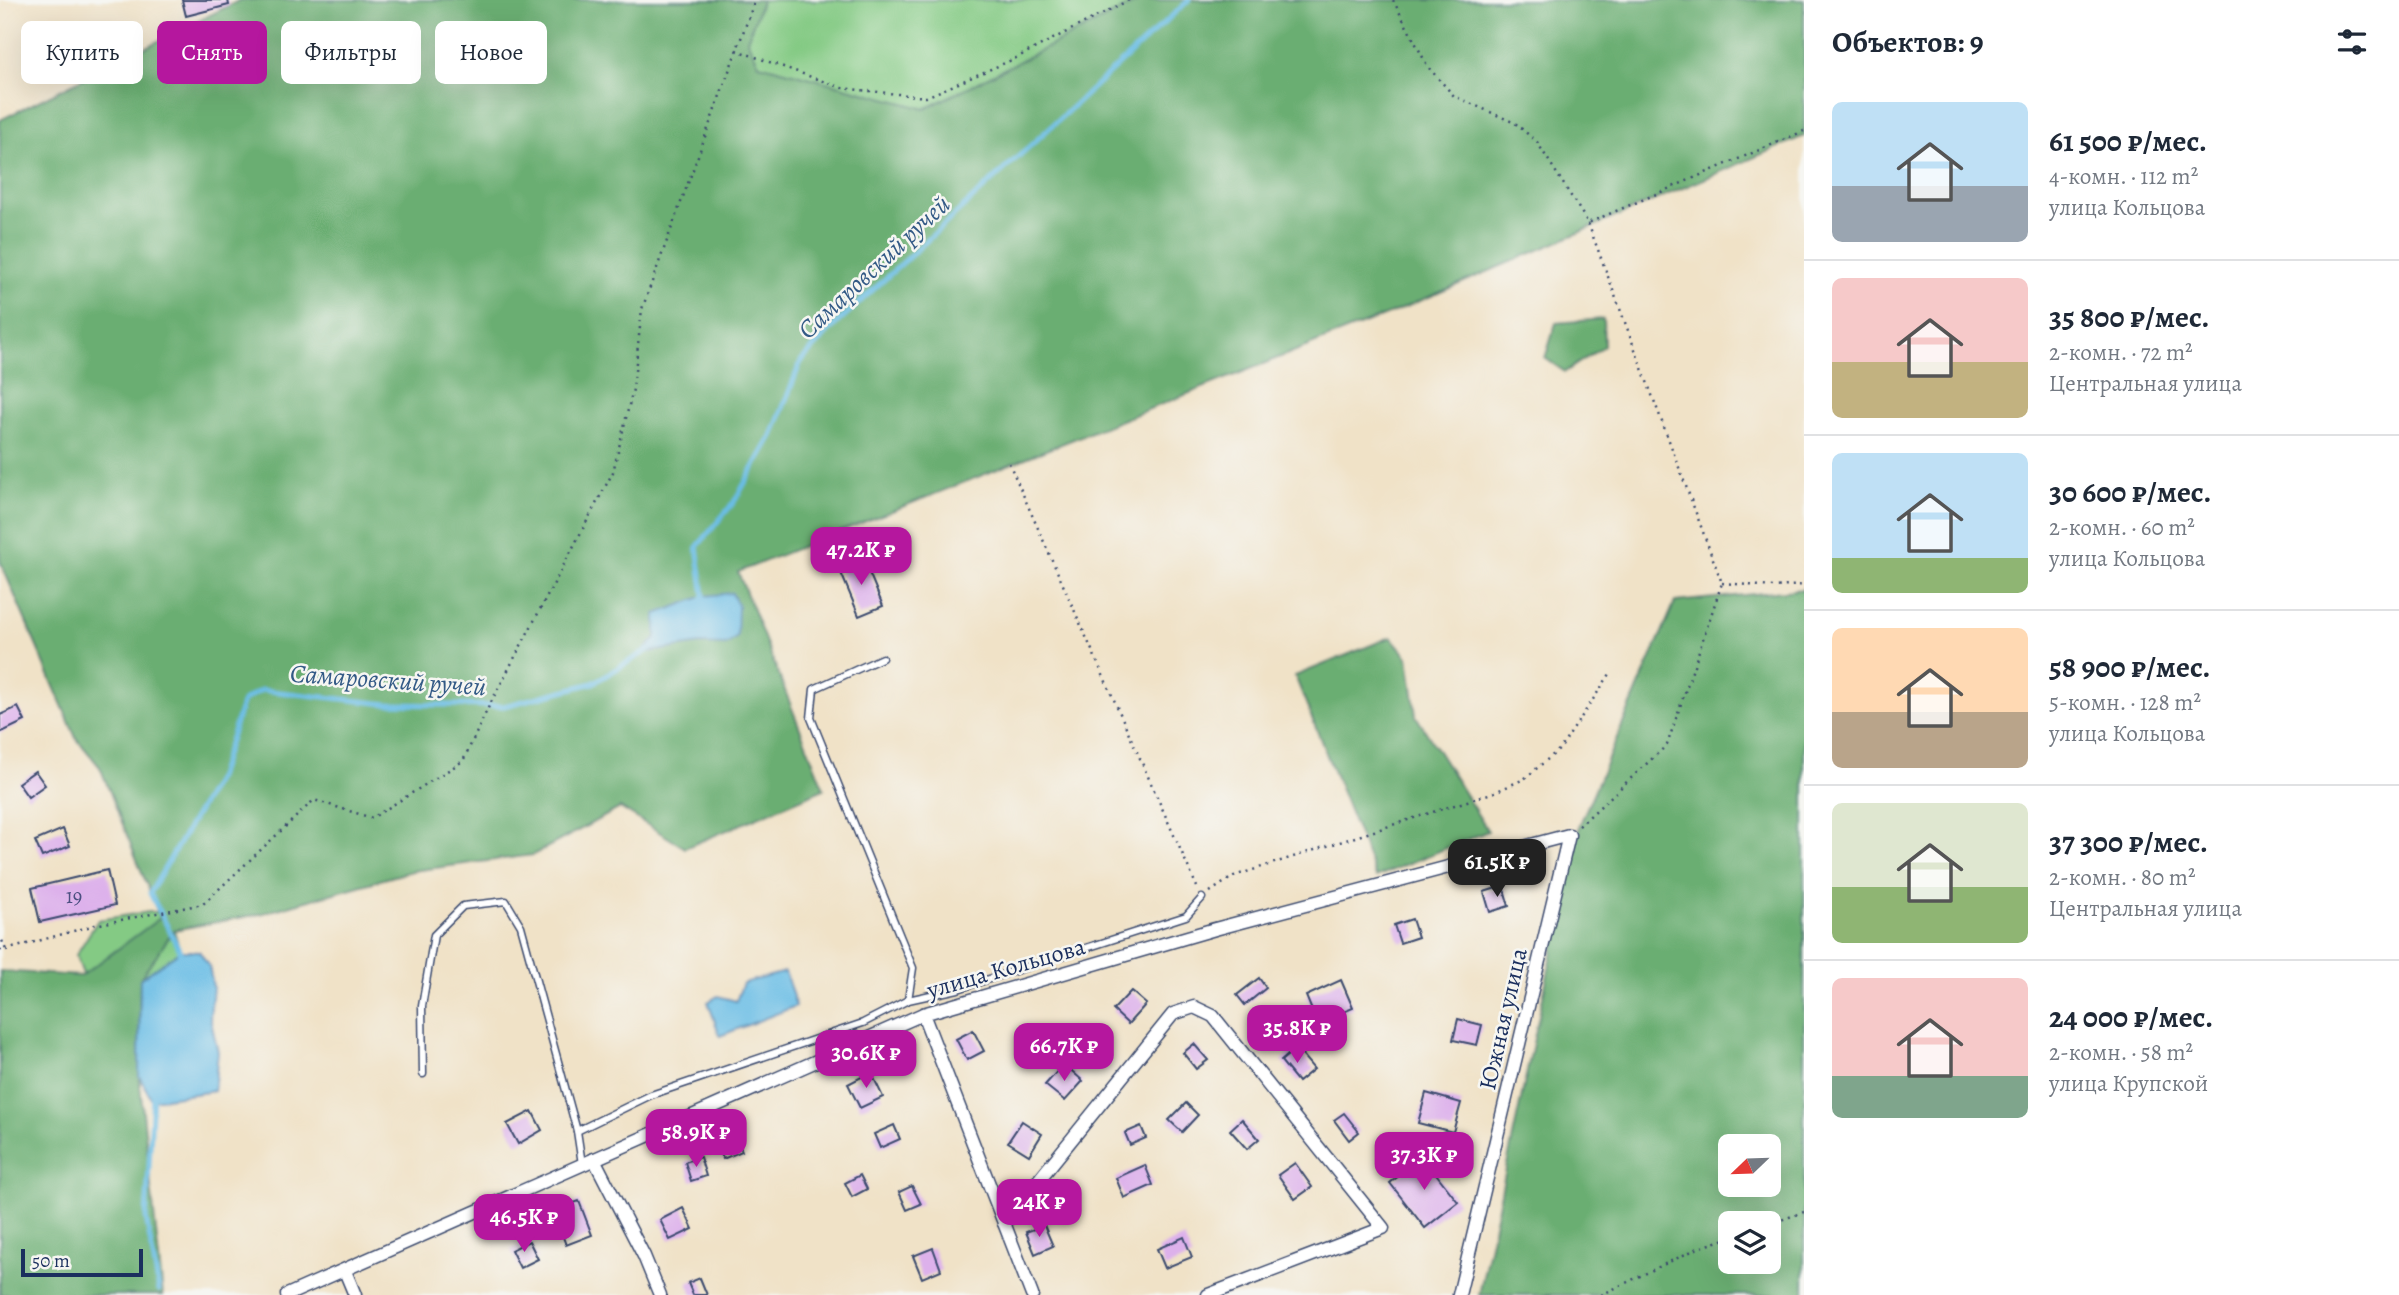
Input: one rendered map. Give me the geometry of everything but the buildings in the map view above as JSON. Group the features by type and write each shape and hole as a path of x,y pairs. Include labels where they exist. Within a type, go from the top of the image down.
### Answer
{"street":[{"name":"улица Кольцова","path":"287,1295 923,1014 1215,929 1569,835"},
{"name":"Южная улица","path":"1459,1295 1569,835"},
{"path":"1004,1223 1174,1014 1194,1007 1213,1016 1383,1228 1208,1295"},
{"path":"923,1014 1032,1295"},
{"path":"588,1162 644,1256 660,1295"},
{"path":"345,1271 355,1295"}],"lane":[{"path":"882,658 814,689 811,718 914,968 908,1000"},
{"path":"577,1130 651,1095 863,1023 908,1000 958,989 1186,916 1202,898"},
{"path":"423,1074 422,1006 433,935 463,906 506,901 521,926 588,1162"}],"path":[{"path":"0,950 95,925 202,904 314,800 372,818 463,761 489,705 612,472 634,389 642,309 755,0"},
{"path":"736,50 842,88 926,97 1014,59 1129,0"},
{"path":"1393,0 1428,67 1454,96 1515,123 1537,142 1588,223 1722,583 1667,745 1569,835"},
{"path":"1588,223 1804,131"},
{"path":"1009,463 1202,898 1234,876 1495,792 1524,779 1560,749 1612,671"},
{"path":"1722,583 1774,587 1804,585"},
{"path":"1,938 6,950"},
{"path":"1781,1220 1804,1212"},
{"path":"1601,1295 1696,1249 1718,1241"}],"green space":[{"path":"240,0 762,0 747,40 759,64 925,109 1141,0 1804,0 1804,136 1394,312 738,572 824,789 685,848 620,808 533,855 412,871 260,914 174,930 140,979 139,1076 163,1295 0,1295 0,971 81,976 160,918 100,767 76,738 0,561 0,120 72,84 143,84 143,48 157,42 157,84 267,84 267,21 198,21"},
{"path":"762,0 1141,0 925,109 759,64 747,40"},
{"path":"1603,319 1604,346 1565,372 1545,358 1556,323"},
{"path":"1804,589 1804,1295 1479,1295 1580,824 1675,602"},
{"path":"1391,637 1408,657 1416,716 1488,831 1376,877 1295,676"},
{"path":"165,912 180,951 140,979 84,977 76,955 98,920"}],"water":[{"path":"732,593 738,606 737,637 726,645 700,644 642,653 656,638 656,614 704,596"},
{"path":"180,951 199,951 209,966 213,987 210,1017 218,1052 214,1091 152,1100 139,1076 140,979"},
{"path":"785,972 796,1006 720,1036 708,1002 718,996 736,1001 743,983"}],"waterway":[{"name":"Самаровский ручей","path":"700,602 704,596 697,547 734,502 772,436 801,361 837,323 1189,0"},
{"name":"Самаровский ручей","path":"179,955 180,951 150,893 218,777 243,701 261,690 387,704 504,706 593,683 648,650"},
{"name":"Самаровский ручей","path":"153,1095 146,1218 159,1290"}]}
